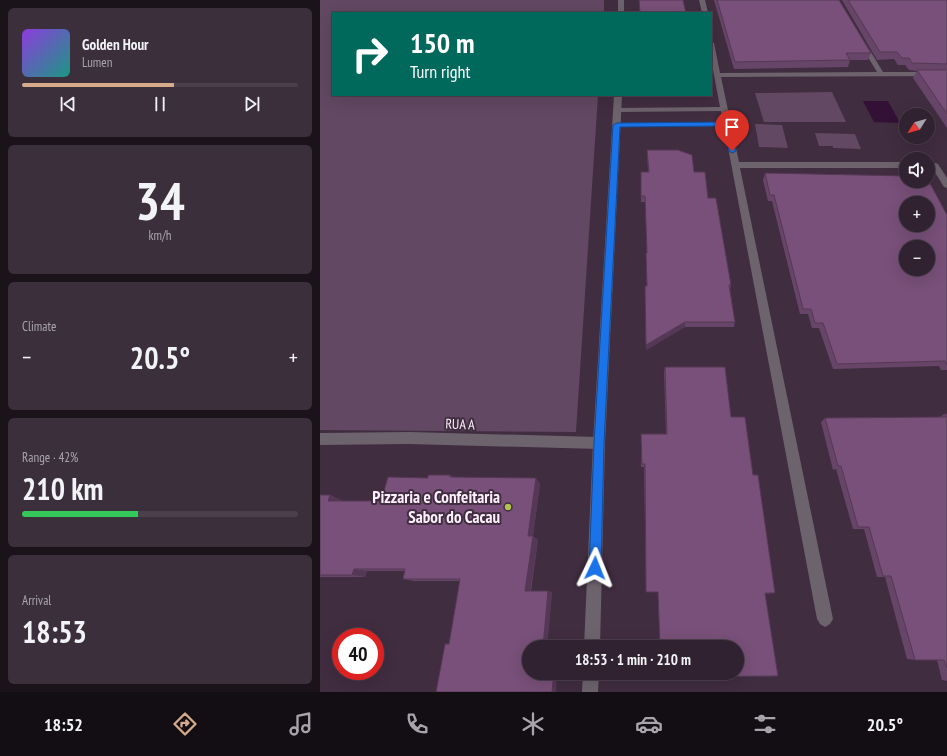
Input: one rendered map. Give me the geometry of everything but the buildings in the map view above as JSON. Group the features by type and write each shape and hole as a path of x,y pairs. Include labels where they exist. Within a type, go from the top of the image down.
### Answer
{"street":[{"path":"620,12 621,0"},
{"path":"702,0 705,12"},
{"path":"861,41 881,74"},
{"path":"712,49 825,619"},
{"path":"717,75 947,74"},
{"path":"592,640 599,443 618,96"},
{"path":"617,110 724,109"},
{"path":"617,125 727,124"},
{"path":"735,165 899,165"},
{"path":"935,166 947,166"},
{"path":"935,170 947,186"},
{"name":"RUA A","path":"320,439 409,438 599,443"},
{"path":"590,692 591,680"}],"shaded area":[{"path":"320,0 604,0 604,12 332,12 332,96 598,96 576,432 320,430"},
{"path":"832,92 846,122 764,122 755,93"},
{"path":"863,101 888,101 899,123 874,122"},
{"path":"755,124 782,125 788,148 759,147"},
{"path":"815,133 855,134 861,149 819,146"}],"place":[{"name":"Pizzaria e Confeitaria Sabor do Cacau","path":"508,507"}],"route":[{"path":"595,568 599,443 617,125 727,124 732,151"}]}
